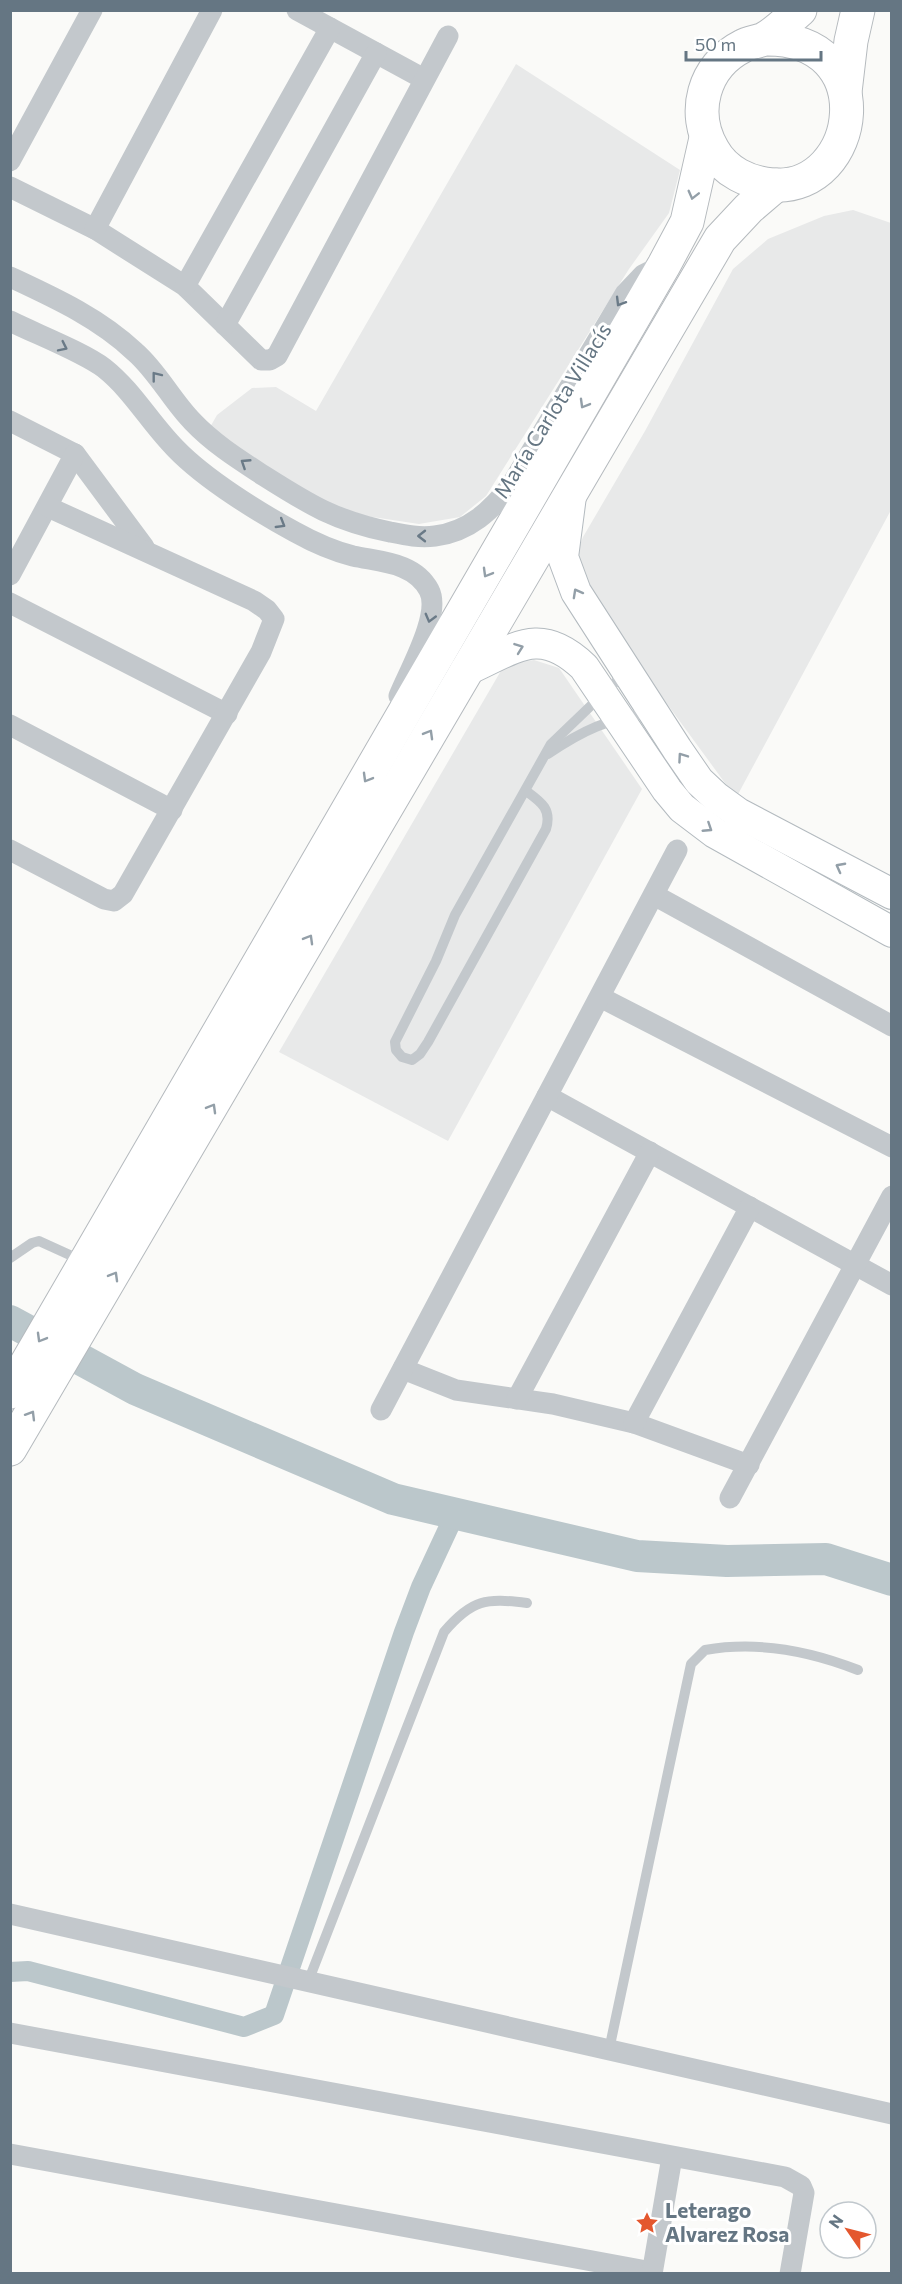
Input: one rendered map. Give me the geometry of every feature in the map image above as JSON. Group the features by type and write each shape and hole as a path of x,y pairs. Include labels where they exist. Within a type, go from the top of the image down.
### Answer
{"main road":[{"path":"764,39 800,10"},
{"path":"845,92 829,62 815,50 799,42 782,38 764,39 743,45 725,57 711,74 703,95 701,117 706,138 717,158 734,173 754,182 776,185 818,171 833,155 844,136 848,114 845,92 851,41 858,10"},
{"path":"71,1318 86,1263 664,265 687,222 706,138"},
{"path":"10,1449 29,1380 71,1318 465,671 720,239 749,208 776,185"}],"street":[{"path":"10,161 92,10"},
{"path":"95,229 212,10"},
{"path":"297,10 424,79"},
{"path":"185,286 330,28"},
{"path":"10,187 95,229 185,286 261,360 270,360 277,356 448,36"},
{"path":"225,325 376,53"},
{"name":"María Carlota Villacís","path":"10,277 61,301 102,324 137,353 192,422 212,440 297,497 351,524 413,536 436,536 463,528 484,516 512,484 625,294 643,275 664,265"},
{"path":"10,321 102,366 129,390 167,439 194,465 267,516 322,546 402,567 416,575 429,589 434,604 431,620 393,711 385,748"},
{"path":"10,421 75,454 146,551"},
{"path":"194,465 212,440"},
{"path":"13,565 48,507 75,454"},
{"path":"573,488 564,539 563,557 567,573 576,592 699,781 738,813 891,894"},
{"path":"10,850 104,899 114,901 123,894 261,652 274,619 267,610 254,601 48,507"},
{"path":"322,546 332,516"},
{"path":"10,603 226,714"},
{"path":"465,671 522,646 539,642 553,644 569,652 584,667 667,790 699,822 891,932"},
{"path":"10,725 171,810"},
{"path":"381,1410 677,850"},
{"path":"654,895 891,1026"},
{"path":"600,997 891,1146"},
{"path":"548,1096 891,1285"},
{"path":"518,1399 650,1152"},
{"path":"730,1498 891,1196"},
{"path":"634,1423 750,1207"},
{"path":"403,1369 456,1390 587,1411 634,1423 749,1465"},
{"path":"10,1914 891,2115"},
{"path":"10,2033 785,2177 801,2186 804,2201 790,2274"},
{"path":"10,2154 652,2273 672,2157"}],"lane":[{"path":"545,756 577,735 610,706 627,671"},
{"path":"526,791 548,810 549,818 546,829 428,1042 420,1054 412,1060 402,1058 396,1050 395,1042 436,961 455,915 545,756 560,733 610,706 653,712"},
{"path":"10,1258 32,1243 39,1241 86,1263"},
{"path":"308,1982 444,1632 468,1608 480,1602 495,1599 527,1603"},
{"path":"609,2050 691,1664 705,1650 763,1648 824,1657 858,1670"}],"shaded area":[{"path":"516,64 680,170 669,213 629,269 486,496 460,517 419,524 366,516 316,500 209,429 217,415 252,388 276,387 316,411"},
{"path":"853,210 891,223 891,510 736,798 580,585 575,558 583,537 645,431 733,269 768,239 824,216"},
{"path":"534,660 559,668 642,789 448,1141 279,1052 502,669 516,663"}],"waterway":[{"path":"10,1321 135,1389 393,1499 637,1556 727,1561 826,1559 892,1580"},
{"path":"10,1972 28,1971 244,2027 274,2015 404,1632 421,1587 455,1514"}],"place":[{"name":"Leterago Alvarez Rosa","path":"647,2223"}]}
